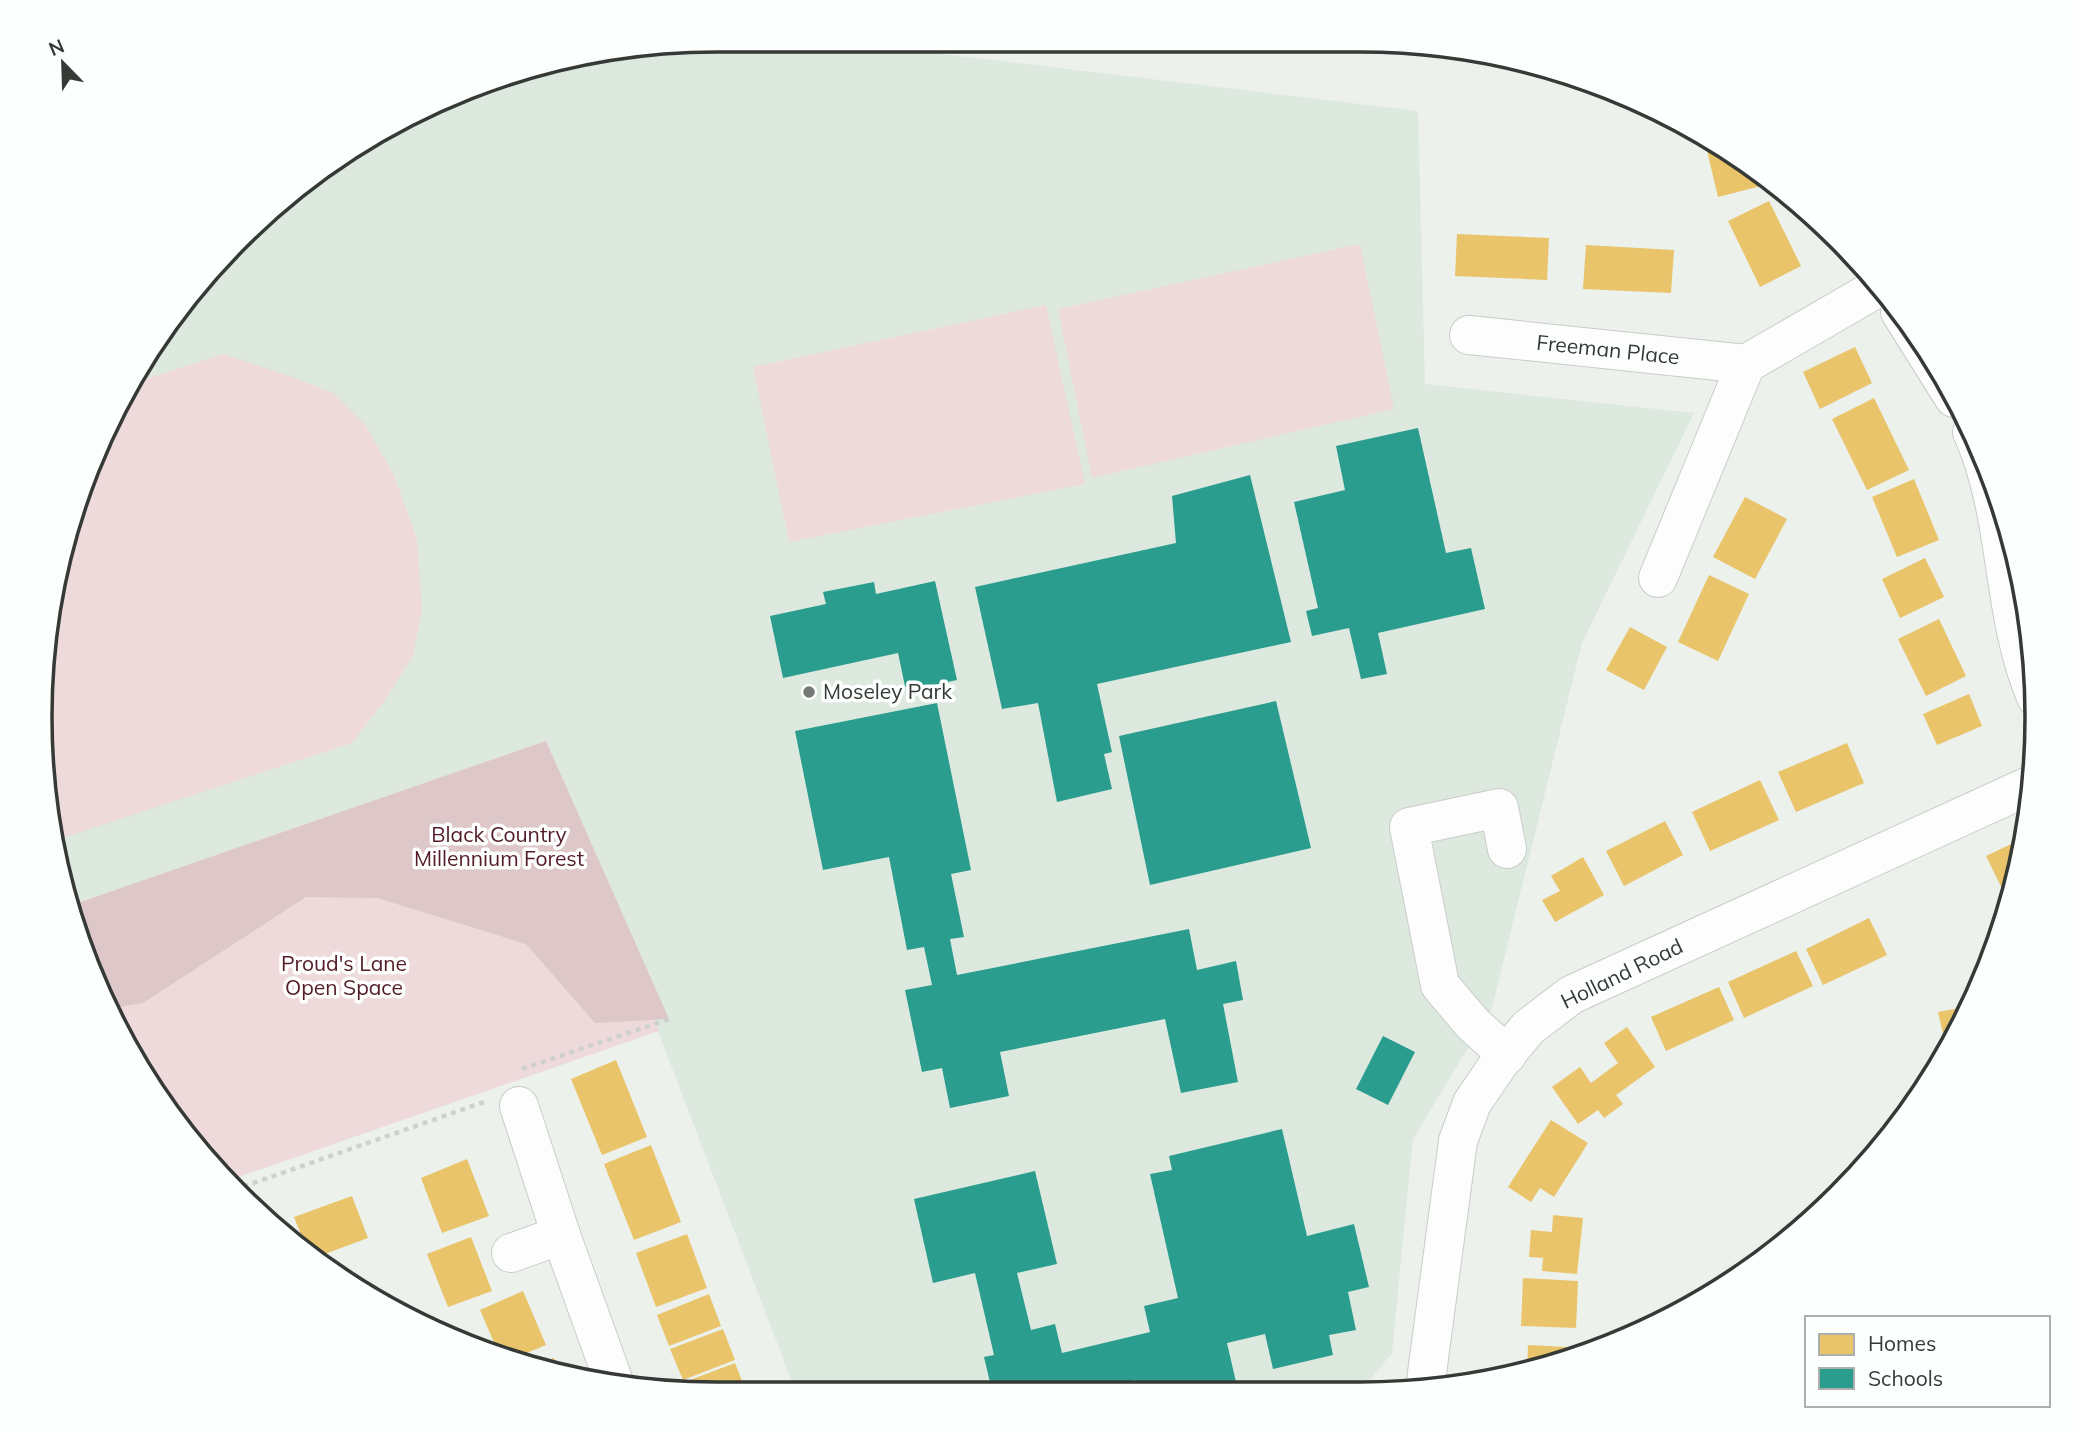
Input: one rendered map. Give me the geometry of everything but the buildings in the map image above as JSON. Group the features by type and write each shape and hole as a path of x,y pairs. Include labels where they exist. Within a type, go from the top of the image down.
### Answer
{"street":[{"path":"1658,578 1746,364 1871,292"},
{"name":"Freeman Place","path":"1469,335 1746,364"},
{"path":"2001,538 2022,650"},
{"name":"Holland Road","path":"1426,1379 1458,1141 1472,1103 1528,1028 1571,995 2021,789"},
{"path":"1507,849 1499,808 1409,827 1440,985 1472,1023 1507,1055"},
{"path":"505,1093 561,1235 611,1374"},
{"path":"511,1253 561,1235"}],"path":[{"path":"245,1186 505,1093 670,1019"}],"shaded area":[{"name":"Moseley Park","path":"927,52 1418,111 1425,384 1694,413 1582,643 1492,1008 1413,1139 1392,1353 1369,1382 792,1382 547,741 79,903 65,847 54,761 52,718 58,631 75,545 88,504 121,423 142,385 190,313 218,279 247,247 313,190 348,165 423,121 463,103 545,75 631,58 674,54"}],"green space":[{"path":"1360,244 1394,409 1092,478 1058,309"},
{"path":"1046,305 1085,484 789,542 753,367"},
{"path":"223,354 333,393 364,423 394,475 417,539 422,609 413,656 383,703 352,743 63,838 58,804 52,718 58,631 65,588 75,545 103,463 146,379"},
{"name":"Proud's Lane Open Space","path":"546,741 659,1031 237,1177 190,1122 142,1050 103,972 79,903"},
{"name":"Black Country Millennium Forest","path":"546,741 669,1019 595,1023 526,944 377,898 306,897 143,1003 119,1007 103,972 79,903"}],"place":[{"name":"Moseley Park","path":"809,692"}]}
